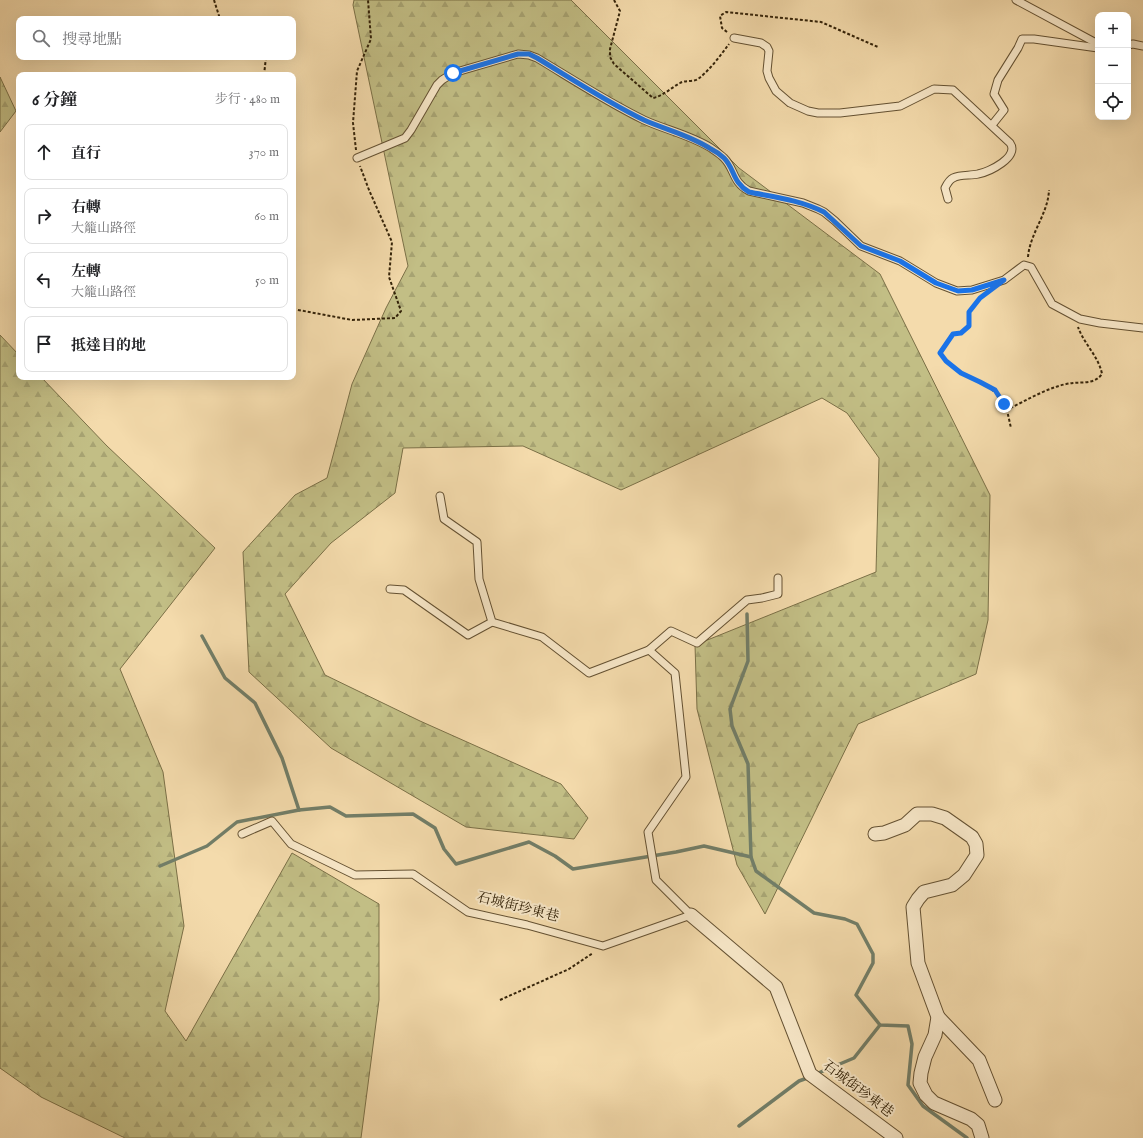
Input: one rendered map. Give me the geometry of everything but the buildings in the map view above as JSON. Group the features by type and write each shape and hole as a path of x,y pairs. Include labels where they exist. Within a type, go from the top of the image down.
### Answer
{"street":[{"path":"875,834 884,833 905,825 917,814 932,814 945,818 972,837 976,844 977,855 964,875 952,885 924,892 913,907 918,963 938,1017 979,1060 996,1100"},
{"name":"石城街珍東巷","path":"691,915 776,987 810,1074 896,1138"},
{"path":"938,1017 935,1035 925,1058 920,1083 926,1095 934,1103 971,1119 978,1125 982,1138"}],"lane":[{"path":"1016,0 1095,42"},
{"path":"734,38 761,43 767,47 769,51 769,78 776,92 790,103 808,111 818,113 840,113 900,106 934,89 953,90 1012,145 1012,153 1007,159 984,172 953,178 948,182 945,188 948,199"},
{"path":"992,125 1004,110 994,94 998,80 1022,39 1034,39 1095,48"},
{"path":"1131,44 1143,46"},
{"path":"357,158 404,138 414,126 433,91 447,76 460,70 518,54 529,54 615,106 646,121 685,135 711,148 724,158 737,182 742,188 749,192 803,203 818,209 829,216 861,246 900,261 936,283 958,291 972,290 1004,280 1024,265 1031,267 1052,304 1080,318 1100,323 1143,328"},
{"path":"440,496 444,519 477,542 478,579 492,622"},
{"path":"390,589 404,590 468,635 492,622 542,637 589,673 650,650 670,631 697,643 747,600 778,594 778,578"},
{"name":"石城街珍東巷","path":"650,650 675,673 686,777 648,832 656,880 691,915"},
{"name":"石城街珍東巷","path":"242,834 272,822 291,844 355,875 413,874 468,912 527,925 602,946"},
{"path":"602,946 691,915"}],"path":[{"path":"214,0 219,16"},
{"path":"296,310 352,320 395,318 401,311 390,277 392,242 368,190 357,158 353,123 358,71 371,39 368,0"},
{"path":"614,0 620,11 610,48 610,57 614,64 653,98 661,96 667,90 683,82 696,80 717,60 734,38 722,28 720,16 726,12 821,22 878,47"},
{"path":"264,72 266,60"},
{"path":"1028,261 1029,247 1048,201 1049,190"},
{"path":"986,293 969,312 969,326 961,333 953,334 940,353 946,361 961,373 995,390 1004,404 1011,428"},
{"path":"1006,410 1055,388 1072,383 1099,379 1102,374 1100,368 1078,328 1080,318"},
{"path":"500,1000 568,969 602,946"}],"green space":[{"path":"354,0 571,0 739,168 880,274 990,495 988,620 976,674 858,724 765,914 737,865 697,709 695,645 876,572 879,458 847,413 822,398 621,490 523,446 403,448 395,493 331,543 285,594 325,675 420,721 561,784 588,818 574,839 466,827 331,748 249,672 243,552 295,495 327,478 352,384 386,308 408,266 353,5"},
{"path":"0,77 16,111 0,132"},
{"path":"0,335 16,352 16,380 44,380 107,446 215,548 120,669 163,772 184,926 165,1011 186,1041 292,853 379,904 379,1000 361,1138 125,1138 41,1097 0,1068"}],"waterway":[{"path":"747,614 748,661 730,709 732,726 748,764 751,857"},
{"path":"202,636 225,678 255,703 282,758 299,810"},
{"path":"160,866 207,846 237,822 299,810 330,807 346,816 413,814 435,828 444,849 456,864 529,842 555,856 573,869 704,846 751,857 756,871 814,913 845,919 857,924 873,954 873,963 856,995 880,1025 908,1026 912,1044 908,1085 923,1106 967,1138"},
{"path":"816,1074 854,1058 880,1025"},
{"path":"739,1126 799,1081 810,1077"}],"route":[{"path":"453,73 521,53 529,54 615,106 646,121 685,135 711,148 724,158 737,182 742,188 749,192 803,203 818,209 835,221 861,246 873,252 900,261 936,283 958,291 972,290 1004,280 980,298 969,312 969,326 961,333 953,334 944,344 940,353 946,361 961,373 995,390 1004,404"}]}
